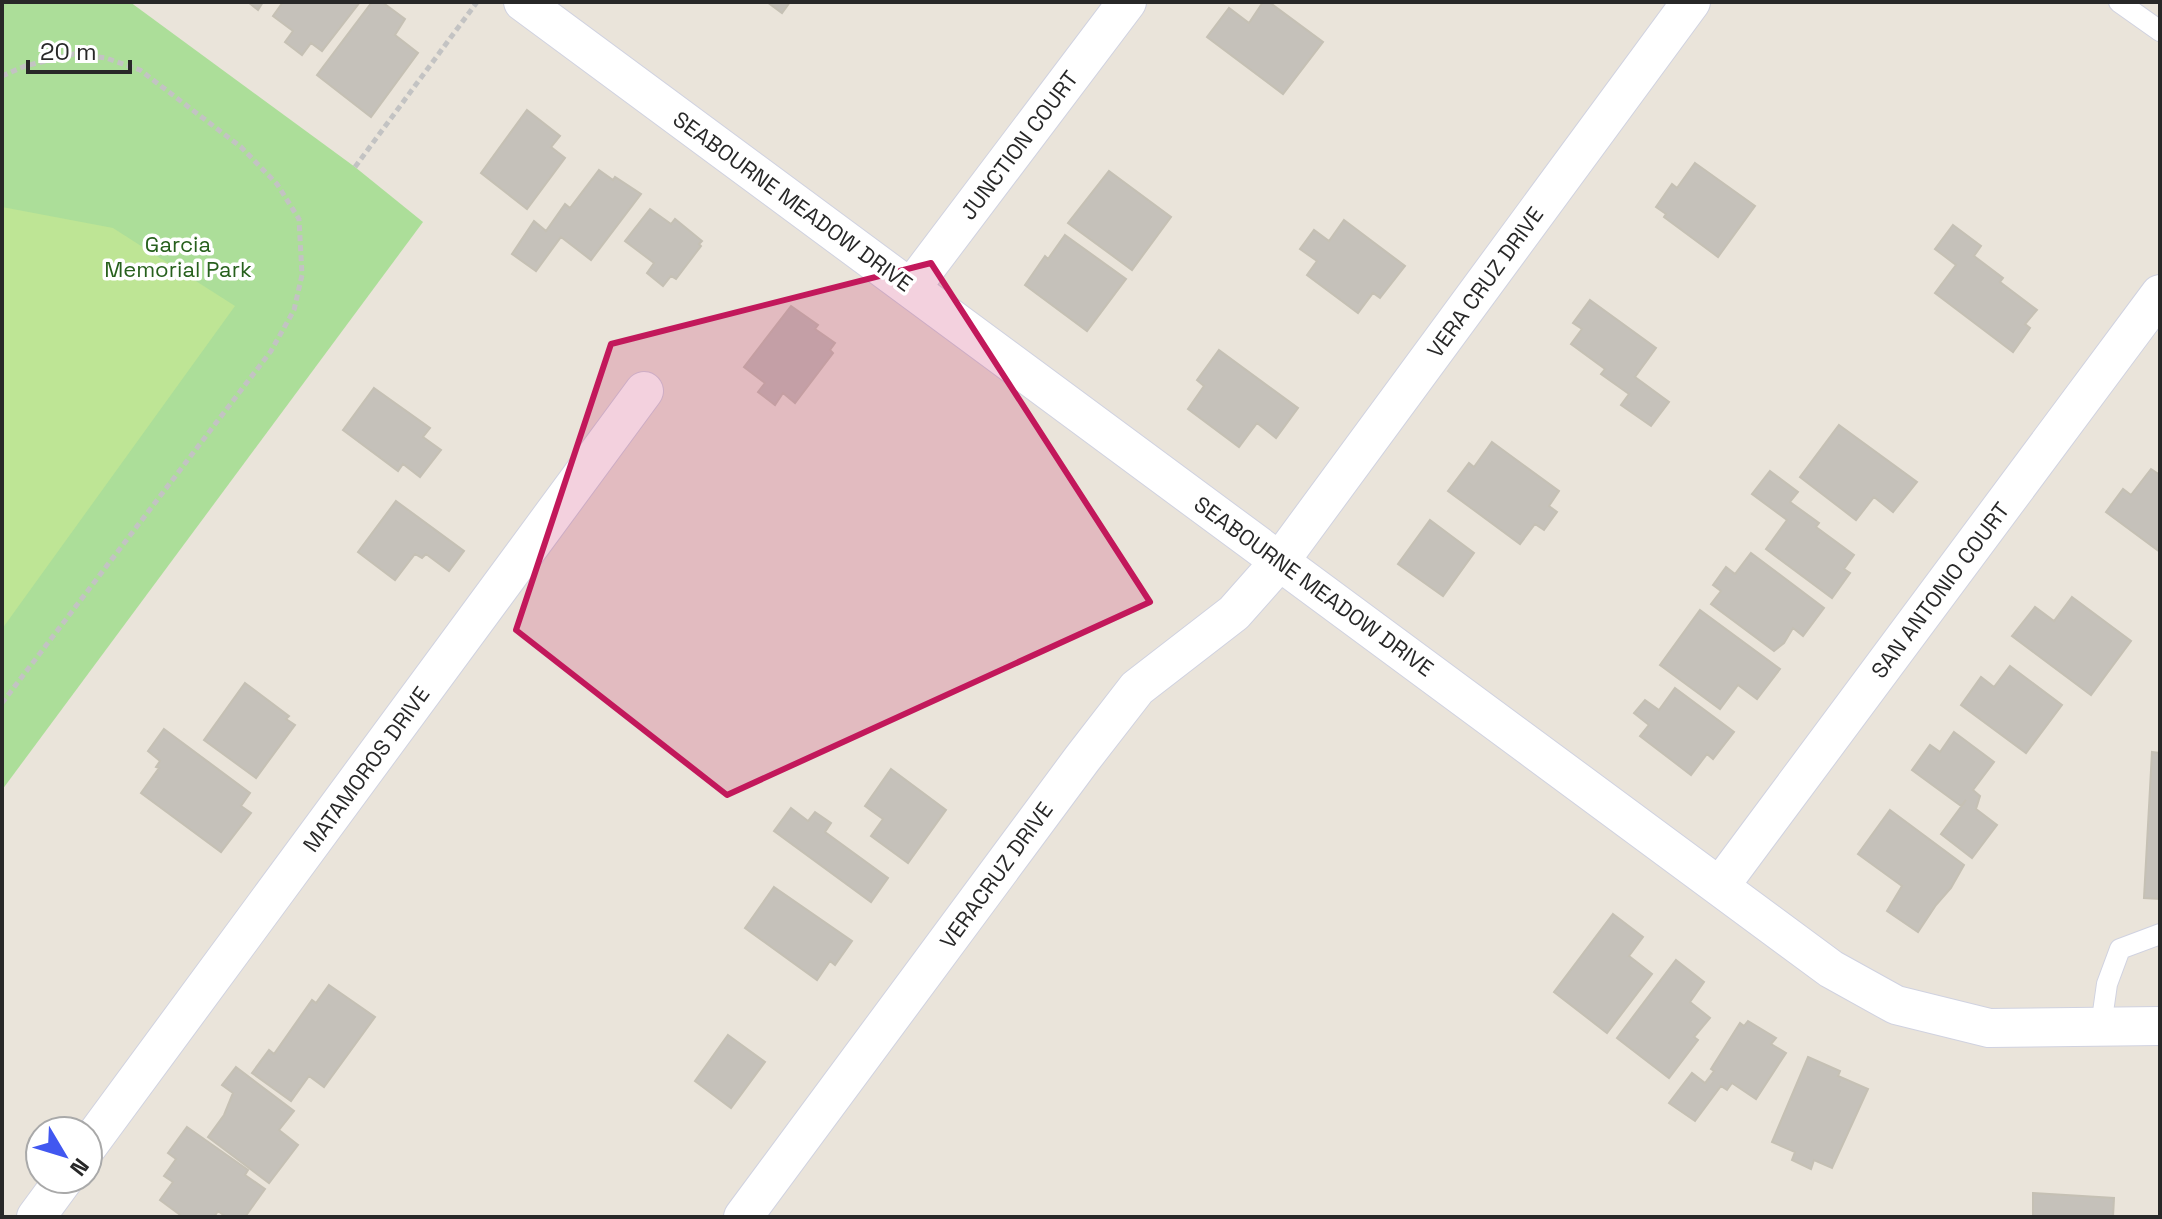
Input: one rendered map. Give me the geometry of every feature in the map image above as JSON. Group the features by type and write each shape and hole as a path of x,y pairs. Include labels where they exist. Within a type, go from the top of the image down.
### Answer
{"street":[{"name":"JUNCTION COURT","path":"911,288 1127,2"},
{"name":"VERA CRUZ DRIVE","path":"1280,561 1691,2"},
{"name":"SEABOURNE MEADOW DRIVE","path":"535,5 911,288 1831,969 1896,1005 1989,1028 2160,1026"},
{"name":"SAN ANTONIO COURT","path":"1720,886 2160,294"},
{"name":"MATAMOROS DRIVE","path":"104,1124 644,391"},
{"name":"VERACRUZ DRIVE","path":"743,1217 1137,688 1234,613 1280,561"},
{"path":"36,1217 52,1195"}],"lane":[{"path":"2119,2 2160,31"},
{"path":"2101,1026 2107,984 2120,949 2160,934"}],"path":[{"path":"355,167 477,2"},
{"path":"2,76 25,66 74,54 106,58 140,70 241,147 277,184 299,219 302,275 294,310 271,351 2,703"}],"highlighted area":[{"path":"931,263 1150,602 727,795 516,630 611,344"}],"green space":[{"name":"Garcia Memorial Park","path":"2,2 130,2 355,167 423,222 2,790"},
{"path":"2,207 113,228 235,306 2,629"}],"building":[{"path":"248,2 263,2 258,10"},
{"path":"283,2 360,2 322,51 311,43 302,55 285,42 293,31 273,16"},
{"path":"372,2 382,2 405,19 395,35 418,53 371,117 317,75"},
{"path":"767,2 790,2 782,13"},
{"path":"1263,2 1269,2 1323,42 1283,94 1207,37 1229,8 1249,23"},
{"path":"527,110 560,136 551,147 565,158 527,209 481,173"},
{"path":"1695,163 1755,206 1718,257 1664,217 1666,214 1656,207 1672,184 1677,188"},
{"path":"599,170 641,194 591,260 561,237 536,271 512,254 534,221 546,231 565,204 570,208"},
{"path":"1109,171 1171,217 1132,270 1068,223"},
{"path":"650,209 671,224 675,219 702,241 676,279 671,276 663,286 647,273 654,263 625,241"},
{"path":"1344,220 1405,266 1380,298 1373,293 1358,313 1307,275 1317,261 1300,249 1314,230 1329,241"},
{"path":"1953,225 1981,246 1974,256 2003,278 2000,282 2037,310 2025,324 2030,328 2013,352 1935,293 1956,265 1935,249"},
{"path":"1065,235 1126,279 1087,331 1025,285 1045,256 1048,259"},
{"path":"1590,300 1656,348 1635,377 1669,402 1651,426 1621,405 1629,394 1601,374 1605,369 1571,344 1582,329 1573,323"},
{"path":"791,306 818,325 815,329 835,343 830,350 833,353 795,403 783,393 775,405 758,392 765,383 744,367"},
{"path":"1219,350 1298,408 1276,438 1257,423 1239,447 1188,409 1204,386 1197,380"},
{"path":"374,388 430,428 423,437 441,450 420,477 403,464 398,471 343,430"},
{"path":"1839,425 1917,482 1893,512 1874,497 1856,520 1800,477"},
{"path":"1492,442 1559,491 1549,506 1557,512 1544,530 1535,524 1520,544 1448,491 1469,463 1474,467"},
{"path":"2151,469 2160,475 2160,552 2106,512 2123,489 2131,495"},
{"path":"1770,471 1798,492 1790,502 1819,523 1816,527 1854,555 1844,569 1850,573 1832,598 1766,549 1787,520 1752,494"},
{"path":"396,501 464,551 449,571 426,554 422,558 415,554 395,580 358,552"},
{"path":"1430,520 1474,553 1443,596 1398,564"},
{"path":"1751,553 1824,608 1803,636 1793,628 1784,643 1774,651 1711,604 1721,591 1713,585 1726,567 1735,574"},
{"path":"2072,597 2131,641 2091,695 2012,636 2035,607 2054,621"},
{"path":"1700,610 1780,669 1757,699 1738,685 1720,709 1660,665"},
{"path":"2010,666 2062,705 2026,753 1961,705 1981,677 1994,687"},
{"path":"245,683 289,716 286,719 295,725 256,778 204,740"},
{"path":"1675,688 1734,732 1713,759 1707,754 1691,775 1640,736 1649,725 1634,713 1645,700 1659,710"},
{"path":"164,729 250,793 241,806 251,813 221,852 141,793 159,768 156,767 160,761 148,751"},
{"path":"1954,732 1994,762 1973,790 1980,796 1976,809 1997,825 1972,858 1941,834 1966,800 1961,806 1912,770 1930,745 1940,752"},
{"path":"2152,752 2160,753 2160,899 2144,898"},
{"path":"891,769 946,810 908,863 871,836 883,819 865,806"},
{"path":"791,808 808,821 815,812 831,823 825,832 888,878 871,902 774,831"},
{"path":"1890,810 1964,865 1918,932 1887,911 1902,886 1858,854"},
{"path":"774,887 852,941 835,965 830,961 817,980 745,928"},
{"path":"1613,914 1643,937 1629,956 1652,974 1607,1033 1554,992"},
{"path":"1676,960 1704,982 1690,1002 1710,1018 1694,1037 1698,1040 1669,1078 1617,1038"},
{"path":"329,985 375,1017 324,1087 309,1076 291,1101 252,1073 269,1050 274,1054 312,1000 316,1003"},
{"path":"1748,1021 1776,1038 1771,1044 1786,1053 1756,1099 1732,1083 1727,1090 1721,1086 1695,1121 1669,1103 1692,1073 1705,1083 1740,1023 1744,1026"},
{"path":"728,1035 765,1062 731,1108 695,1081"},
{"path":"1808,1057 1840,1071 1838,1076 1868,1089 1832,1168 1814,1160 1811,1169 1792,1160 1795,1152 1772,1142"},
{"path":"236,1067 294,1111 279,1130 298,1145 269,1183 208,1137 224,1115 233,1093 222,1085"},
{"path":"187,1127 248,1170 245,1175 265,1189 245,1217 226,1217 218,1211 214,1217 183,1217 160,1200 173,1182 164,1176 176,1159 168,1153"},
{"path":"2033,1193 2114,1198 2113,1217 2033,1217"}]}
